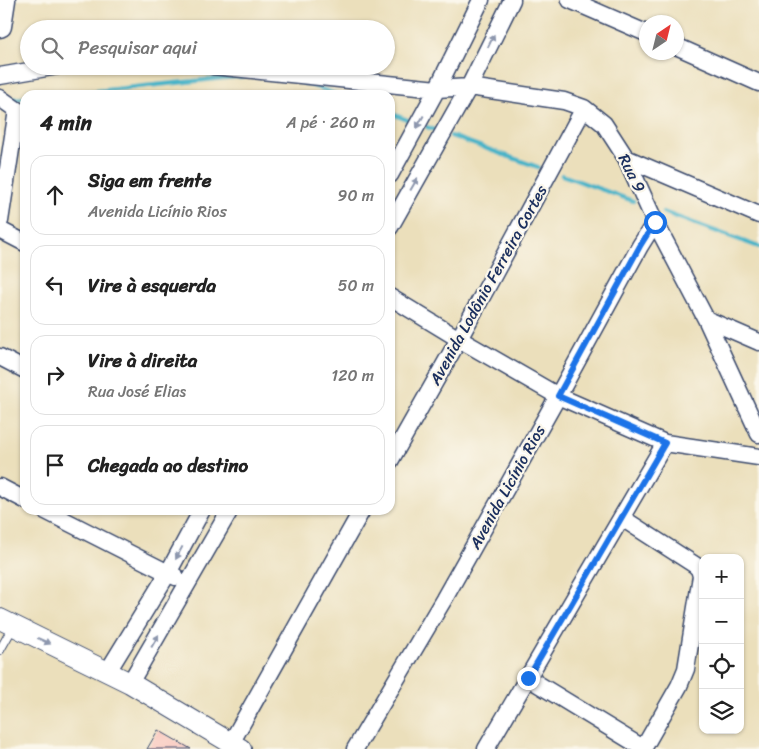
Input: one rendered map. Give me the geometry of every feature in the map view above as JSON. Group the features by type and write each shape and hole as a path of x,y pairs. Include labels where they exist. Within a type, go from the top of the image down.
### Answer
{"main road":[{"path":"0,26 4,0"}],"street":[{"path":"395,166 437,89 481,0"},
{"path":"395,218 469,87 512,0"},
{"path":"570,0 639,30"},
{"path":"684,50 759,83"},
{"path":"0,76 20,73"},
{"name":"Rua 9","path":"301,75 437,89 469,87 564,101 584,108 604,124 626,158 655,222 706,319 759,434"},
{"path":"0,98 20,111"},
{"name":"Avenida Lodônio Ferreira Cortes","path":"395,452 459,339 584,108"},
{"path":"0,221 20,117"},
{"path":"626,158 759,215"},
{"name":"Avenida Licínio Rios","path":"355,749 444,599 655,222"},
{"path":"0,230 20,240"},
{"path":"395,300 558,396 665,443 759,457"},
{"path":"706,319 759,342"},
{"path":"0,357 20,367"},
{"path":"486,749 665,443"},
{"path":"0,487 20,497"},
{"path":"54,515 188,583"},
{"path":"108,672 168,573 199,515"},
{"path":"130,683 227,515"},
{"path":"7,623 130,683 236,746 359,515"},
{"path":"528,678 643,748 679,686 686,669 701,576 699,569 695,565 622,518"}],"lane":[{"path":"0,650 7,623"}],"building":[{"path":"158,730 191,749 147,749"}],"waterway":[{"path":"107,90 244,76"},
{"path":"302,82 325,90"},
{"path":"14,99 20,98"},
{"path":"395,115 410,121"},
{"path":"427,127 435,130"},
{"path":"451,136 538,167"},
{"path":"562,175 633,201"},
{"path":"663,212 759,247"}],"route":[{"path":"528,678 665,443 558,396 655,222"}]}
